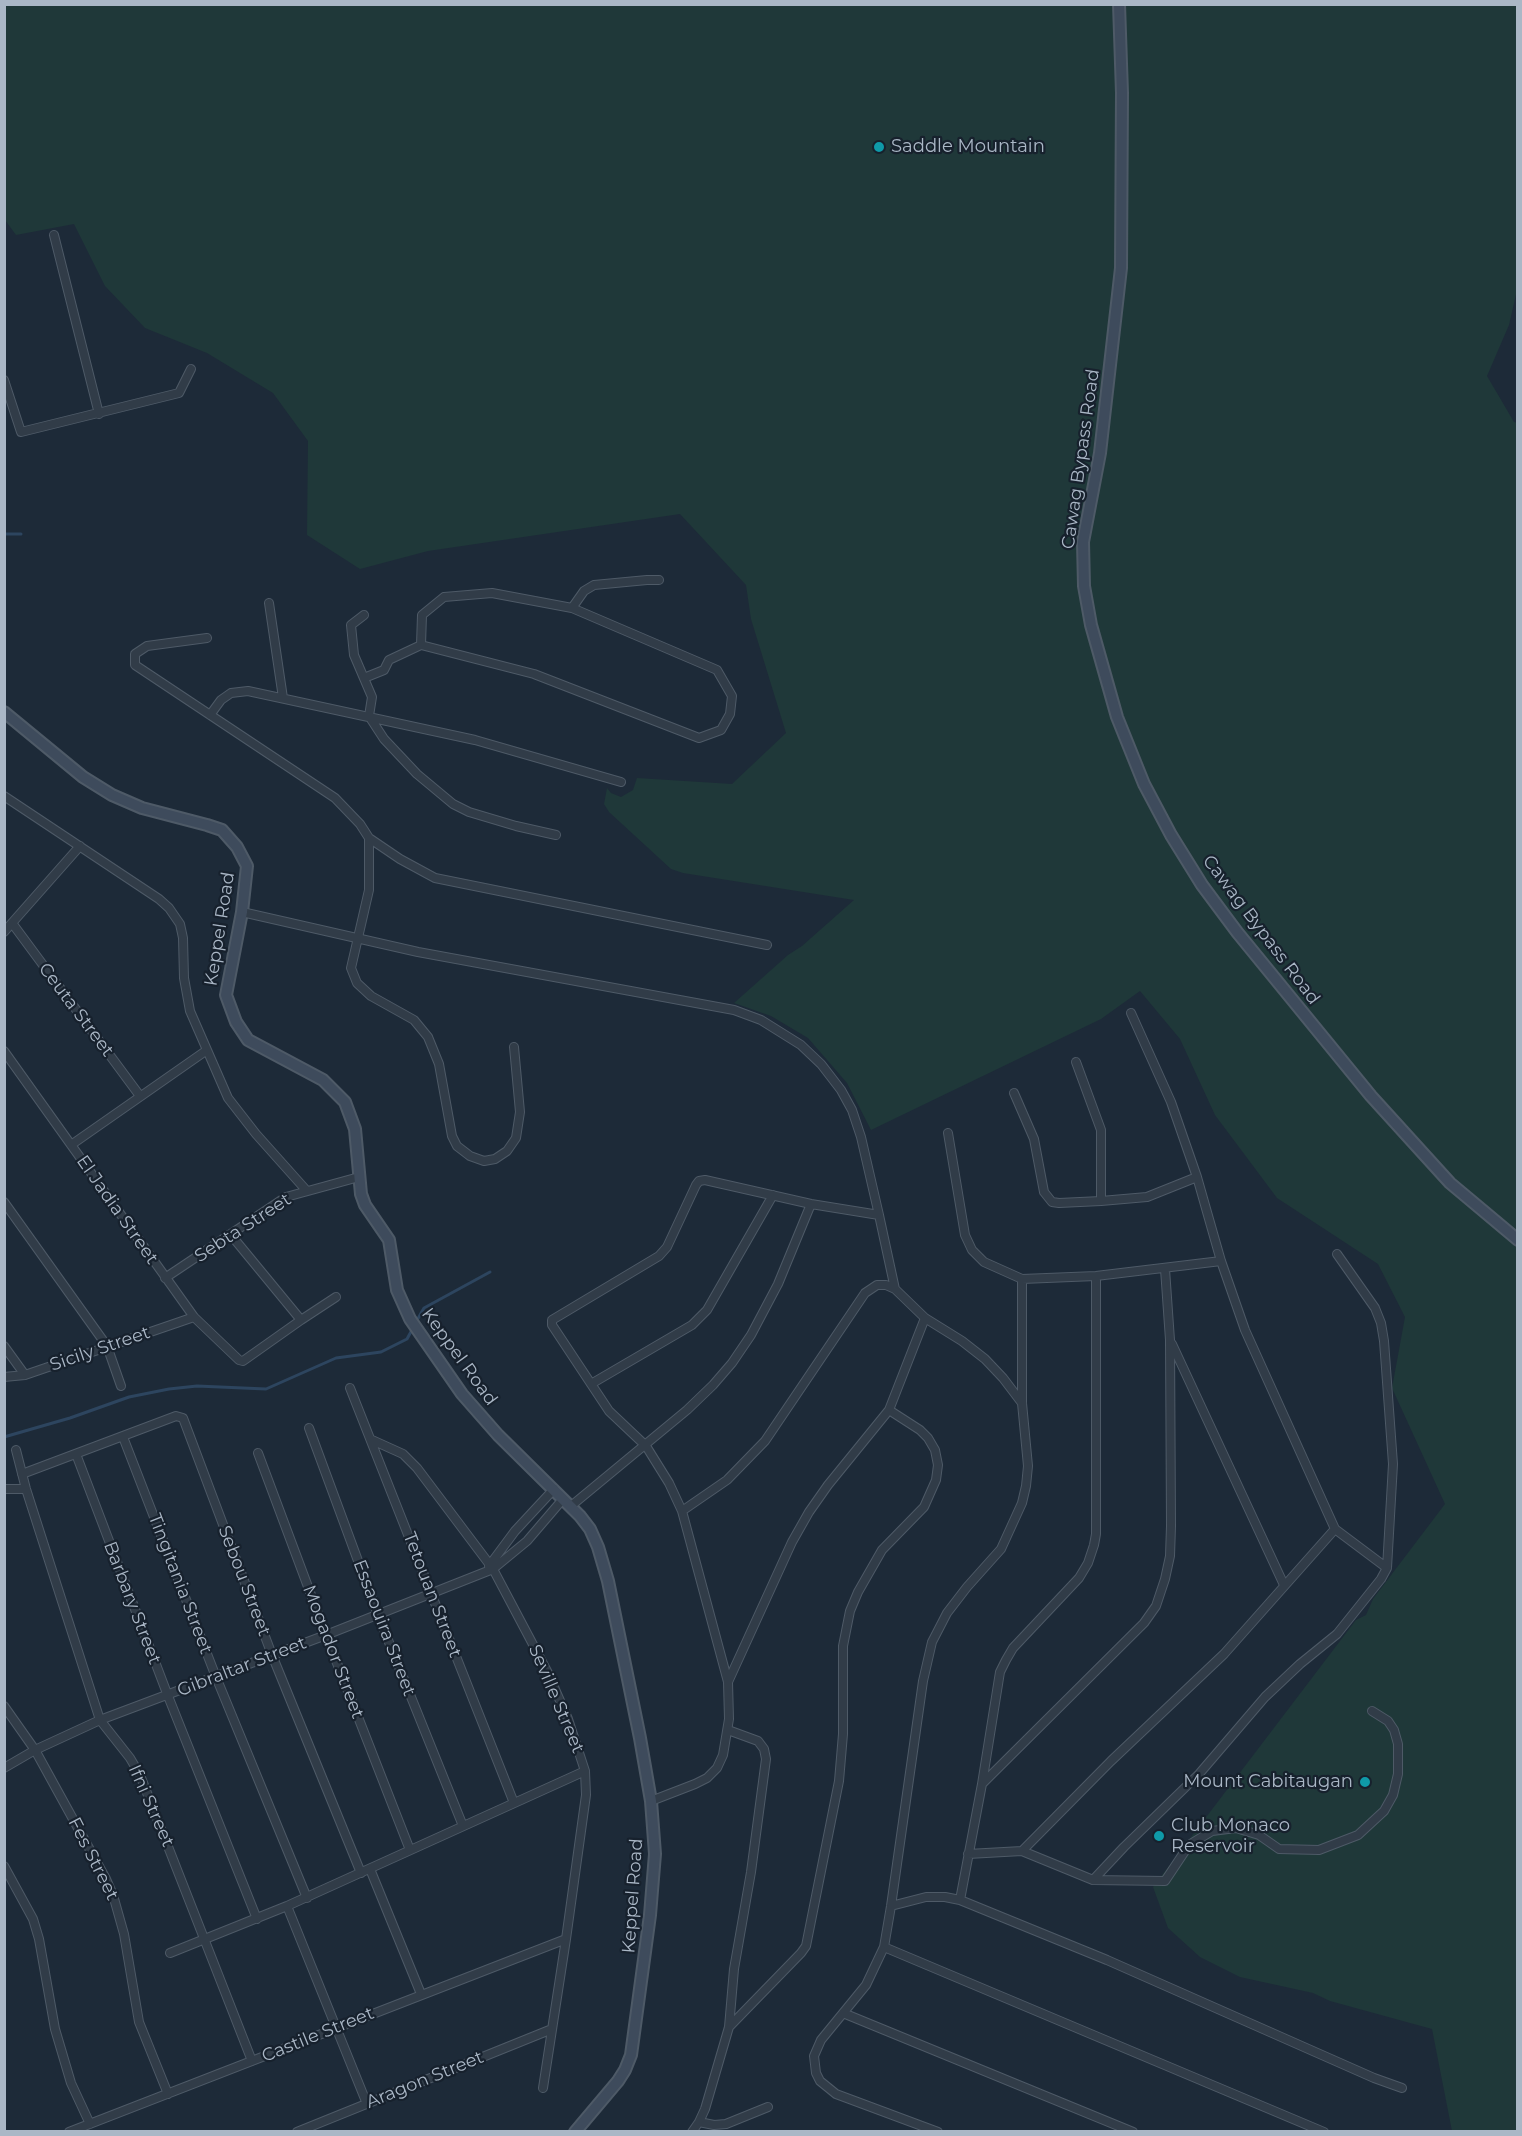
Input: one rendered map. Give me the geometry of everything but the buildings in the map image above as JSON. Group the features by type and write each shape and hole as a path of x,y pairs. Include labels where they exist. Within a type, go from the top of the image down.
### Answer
{"street":[{"name":"Cawag Bypass Road","path":"1119,4 1122,93 1121,268 1101,453 1083,542 1084,586 1091,625 1117,717 1144,784 1171,835 1202,885 1237,932 1371,1096 1450,1184 1518,1240"},
{"path":"54,235 99,414"},
{"path":"4,380 21,432 179,393 191,369"},
{"path":"572,608 584,591 594,585 659,580"},
{"path":"364,678 384,670 389,660 421,645 534,674 699,738 721,730 730,714 732,696 717,669 572,608 492,593 444,597 422,615 421,645"},
{"path":"268,603 283,698"},
{"path":"364,615 351,625 354,654 372,697 369,716 384,739 417,774 453,804 469,812 556,835"},
{"path":"207,638 147,646 135,654 135,665 335,798 360,824 369,838 400,859 435,878 767,945"},
{"path":"210,715 221,700 231,693 248,691 475,740 621,782"},
{"name":"Keppel Road","path":"4,712 83,777 112,795 142,808 222,830 237,847 247,866 242,912 226,995 236,1022 248,1040 323,1080 339,1095 353,1120 358,1150 359,1177 366,1205 389,1240 397,1290 404,1308 418,1332 462,1394 498,1435 554,1489 590,1529 604,1565 627,1668 651,1801 655,1839 653,1881 641,1992 631,2055 618,2081 575,2132"},
{"path":"4,795 159,898 169,908 180,924 183,938 184,978 190,1011 228,1098 306,1190"},
{"path":"369,838 369,890 351,968 357,983 371,996 414,1020 428,1037 439,1064 452,1136 462,1152 478,1159 489,1160 500,1156 507,1152 516,1138 520,1112 514,1047"},
{"path":"4,932 80,846"},
{"path":"242,912 418,952 734,1010 761,1020 801,1045 821,1064 841,1090 852,1110 861,1137 895,1289"},
{"name":"Ceuta Street","path":"12,923 140,1096"},
{"path":"1131,1013 1172,1102 1197,1177 1221,1261 1258,1362 1335,1529 1387,1568"},
{"path":"71,1145 207,1050"},
{"name":"El Jadia Street","path":"4,1051 194,1317 239,1360 248,1359 301,1320"},
{"path":"1076,1062 1101,1130 1101,1201"},
{"path":"1014,1094 1034,1139 1041,1185 1052,1202 1147,1197 1197,1177"},
{"path":"948,1133 964,1235 972,1250 984,1262 1022,1279 1096,1276 1221,1261"},
{"name":"Sebta Street","path":"165,1278 286,1197 359,1177"},
{"path":"651,1801 707,1778 717,1768 723,1755 728,1730 728,1682 682,1511 669,1483 646,1446 609,1411 552,1326 552,1320 664,1251 699,1181 705,1180 811,1204 879,1215"},
{"path":"591,1384 692,1324 707,1310 773,1195"},
{"path":"4,1202 106,1346 121,1386"},
{"path":"492,1567 527,1541 567,1503 646,1446 713,1385 751,1335 778,1284 811,1204"},
{"path":"231,1234 301,1320 336,1297"},
{"path":"1094,1880 1124,1847 1199,1774 1265,1697 1337,1634 1381,1579 1387,1568 1394,1464 1384,1341 1381,1323 1375,1308 1337,1254"},
{"path":"982,1784 1144,1623 1156,1606 1170,1556 1170,1340 1165,1269"},
{"path":"960,1900 1000,1672 1013,1648 1079,1578 1088,1563 1094,1545 1096,1534 1096,1276"},
{"path":"938,2132 842,2096 820,2081 814,2064 816,2049 874,1973 884,1947 927,1661 932,1642 947,1613 967,1587 994,1559 1005,1542 1017,1517 1026,1486 1028,1466 1022,1403 1022,1279"},
{"path":"682,1511 727,1480 765,1441 865,1293 878,1286 886,1285 895,1289 926,1318 985,1359 1022,1403"},
{"name":"Sicily Street","path":"4,1377 25,1375 194,1317"},
{"path":"728,1682 792,1542 809,1512 889,1410 926,1318"},
{"path":"1170,1340 1284,1585"},
{"path":"4,1346 25,1375"},
{"name":"Tetouan Street","path":"350,1388 514,1803"},
{"path":"729,2027 806,1946 839,1780 843,1734 843,1646 850,1611 882,1550 924,1507 936,1480 938,1465 935,1450 928,1438 889,1410"},
{"name":"Sebou Street","path":"123,1437 176,1416 184,1420 272,1655 361,1873"},
{"name":"Essaouira Street","path":"309,1428 378,1615 463,1826"},
{"path":"22,1474 123,1437"},
{"name":"Tingitania Street","path":"123,1437 216,1677 307,1898"},
{"name":"Seville Street","path":"372,1440 403,1454 417,1468 492,1567 547,1671 568,1719 585,1771 586,1795 543,2088"},
{"name":"Ifni Street","path":"16,1450 26,1489 100,1720 130,1758 140,1775 252,2061"},
{"name":"Mogador Street","path":"258,1453 410,1850"},
{"name":"Barbary Street","path":"76,1454 257,1919"},
{"path":"4,1489 26,1489"},
{"path":"492,1567 515,1531 554,1489"},
{"path":"1022,1851 1111,1761 1224,1654 1335,1529"},
{"name":"Gibraltar Street","path":"4,1768 35,1750 100,1720 432,1594 484,1573 492,1567"},
{"name":"Fes Street","path":"4,1706 35,1750 113,1895 124,1934 139,2022 168,2094"},
{"path":"968,1854 1022,1851 1094,1880 1165,1881 1189,1845 1212,1831 1236,1828 1258,1835 1279,1849 1319,1850 1358,1835 1384,1811 1393,1795 1398,1774 1398,1744 1394,1730 1388,1721 1372,1711"},
{"path":"692,2132 699,2122 711,2091 729,2027 734,1969 751,1872 766,1759 764,1749 758,1741 728,1730"},
{"path":"171,1953 307,1898 585,1771"},
{"path":"4,1866 33,1919 39,1939 55,2029 71,2083 90,2124"},
{"path":"370,1869 421,1994"},
{"path":"891,1906 926,1897 960,1900 1096,1955 1374,2078 1402,2088"},
{"path":"287,1906 367,2104"},
{"name":"Castile Street","path":"69,2132 566,1939"},
{"path":"884,1947 1324,2132"},
{"path":"843,2013 1133,2132"},
{"name":"Aragon Street","path":"297,2132 552,2029"},
{"path":"699,2122 714,2125 726,2124 768,2107"}],"green space":[{"path":"4,5 1515,5 1518,10 1517,290 1509,325 1487,376 1514,422 1518,423 1517,2131 1452,2131 1432,2029 1330,2001 1313,1993 1240,1977 1200,1957 1168,1928 1153,1887 1356,1620 1366,1615 1373,1599 1445,1504 1392,1388 1405,1317 1378,1264 1277,1198 1215,1115 1180,1039 1140,991 1101,1019 871,1130 847,1083 808,1038 771,1016 734,1003 854,900 683,873 671,869 609,812 604,804 607,788 611,793 621,797 633,790 637,778 732,784 786,733 751,619 746,585 680,514 428,551 360,569 307,535 308,441 273,393 207,353 145,328 105,286 74,224 16,235 5,220"}],"waterway":[{"path":"4,534 21,534"},
{"path":"416,1322 424,1308 490,1272"},
{"path":"4,1437 70,1418 129,1397 169,1389 197,1386 266,1389 336,1358 381,1352 407,1339 413,1328"}],"place":[{"name":"Saddle Mountain","path":"879,147"},
{"name":"Mount Cabitaugan","path":"1365,1782"},
{"name":"Club Monaco Reservoir","path":"1159,1836"}]}
